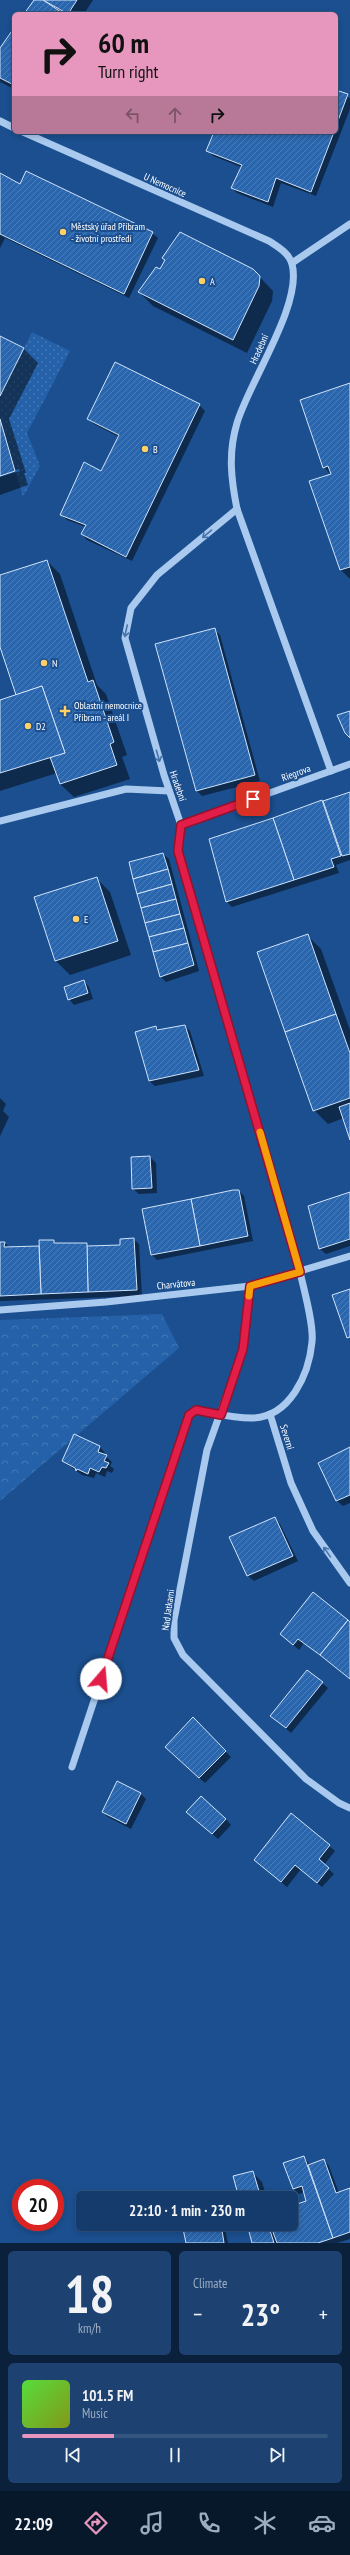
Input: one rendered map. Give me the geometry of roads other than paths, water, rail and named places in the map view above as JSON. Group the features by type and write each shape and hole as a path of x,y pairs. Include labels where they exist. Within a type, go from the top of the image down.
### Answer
{"street":[{"path":"0,121 12,127"},
{"name":"U Nemocnice","path":"28,134 269,241 283,250 292,263"},
{"path":"292,263 350,224"},
{"name":"Hradební","path":"292,263 294,280 284,315 237,421 230,451 231,481 237,509 331,771"},
{"name":"Hradební","path":"237,509 157,575 131,608 125,638 169,791 181,825 178,851 300,1272"},
{"name":"Riegrova","path":"181,825 350,764"},
{"path":"0,821 126,790 169,791"},
{"name":"Charvátova","path":"0,1310 106,1302 250,1286 350,1256"},
{"name":"Severní","path":"300,1272 312,1340 304,1377 290,1400 270,1414 291,1483 313,1531 350,1583"},
{"name":"Nad Jatkami","path":"250,1286 243,1349 221,1415 207,1450 174,1620 174,1638 183,1655 306,1779 339,1803 350,1808"},
{"path":"72,1767 189,1415 196,1410 221,1415 252,1418 270,1414"}],"place":[{"name":"Městský úřad Příbram - životní prostředí","path":"63,232"},
{"name":"A","path":"202,281"},
{"name":"B","path":"145,449"},
{"name":"N","path":"44,663"},
{"name":"Oblastní nemocnice Příbram - areál I","path":"65,711"},
{"name":"D2","path":"28,726"},
{"name":"E","path":"76,919"}]}
